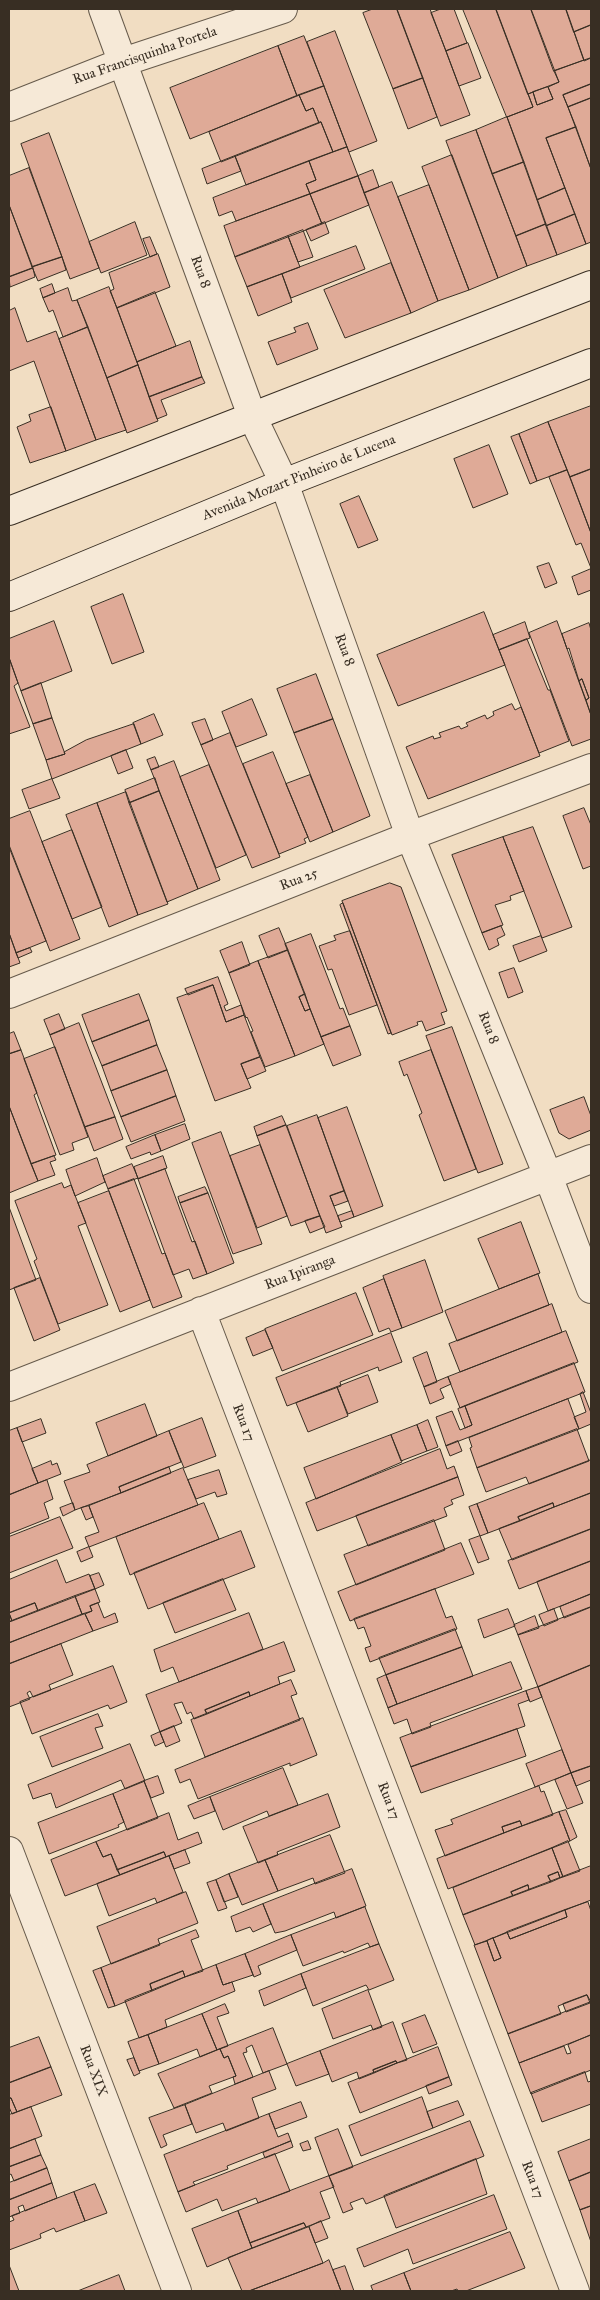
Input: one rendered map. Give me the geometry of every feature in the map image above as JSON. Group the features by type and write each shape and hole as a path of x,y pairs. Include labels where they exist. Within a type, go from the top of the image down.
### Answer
{"street":[{"name":"Rua 8","path":"103,9 252,416 284,483 410,836 548,1176 591,1289"},
{"name":"Rua Francisquinha Portela","path":"9,107 123,62 283,9"},
{"path":"9,511 591,285"},
{"name":"Avenida Mozart Pinheiro de Lucena","path":"9,597 284,483 591,363"},
{"name":"Rua 25","path":"9,994 410,836 591,768"},
{"name":"Rua Ipiranga","path":"9,1387 591,1159"},
{"name":"Rua 17","path":"201,1311 574,2291"},
{"name":"Rua XIX","path":"9,1851 177,2291"}],"building":[{"path":"373,9 397,9 423,78 393,89 363,13"},
{"path":"397,9 430,9 470,115 441,126"},
{"path":"441,9 454,9 467,43 446,51 431,13"},
{"path":"463,9 496,9 533,107 507,117"},
{"path":"496,9 531,9 559,82 528,94"},
{"path":"531,9 566,9 584,60 554,71"},
{"path":"566,9 591,9 591,25 574,32"},
{"path":"591,25 591,58 584,61 574,32"},
{"path":"335,31 377,141 349,152 307,42"},
{"path":"304,36 324,86 297,96 278,46"},
{"path":"468,43 481,78 459,86 446,51"},
{"path":"278,46 297,96 190,139 170,88"},
{"path":"591,58 591,84 563,95 576,127 546,138 565,188 537,200 507,117 533,107 528,94 533,92 537,105 553,99 548,87 559,82 554,71"},
{"path":"423,78 437,117 408,129 393,89"},
{"path":"591,84 591,98 568,107 563,95"},
{"path":"324,86 347,147 333,152 313,108 306,111 299,95"},
{"path":"548,87 553,99 537,105 533,92"},
{"path":"299,95 306,111 313,108 319,123 221,162 209,132"},
{"path":"591,98 591,169 568,107"},
{"path":"507,117 524,162 492,174 476,130"},
{"path":"321,122 333,152 246,185 235,156"},
{"path":"576,127 591,169 591,242 586,244 546,138"},
{"path":"476,130 527,266 498,278 446,141"},
{"path":"49,133 99,268 70,279 21,144"},
{"path":"347,147 358,176 310,194 306,184 316,180 309,161"},
{"path":"452,155 498,278 469,290 422,167"},
{"path":"235,156 241,171 207,184 202,169"},
{"path":"309,161 316,180 306,184 310,194 236,221 232,211 219,216 213,198"},
{"path":"524,162 546,224 516,236 492,174"},
{"path":"29,168 62,257 32,267 9,205 9,176"},
{"path":"373,170 379,187 364,193 358,176"},
{"path":"358,176 369,205 322,224 310,194"},
{"path":"392,182 438,301 411,313 364,193"},
{"path":"429,185 469,290 438,301 398,197"},
{"path":"565,188 575,214 546,226 537,200"},
{"path":"310,194 322,224 235,257 224,226"},
{"path":"9,205 33,268 9,277"},
{"path":"575,214 586,244 557,255 546,226"},
{"path":"135,222 147,255 101,273 89,242"},
{"path":"325,222 329,233 311,241 306,230"},
{"path":"546,224 557,255 527,266 516,236"},
{"path":"303,230 313,257 298,262 288,236"},
{"path":"288,236 300,267 247,287 235,257"},
{"path":"150,237 157,254 150,257 143,239"},
{"path":"356,246 365,269 291,298 282,274"},
{"path":"158,254 170,287 117,308 110,291 114,289 109,273"},
{"path":"62,257 66,270 38,281 32,267"},
{"path":"391,263 411,313 345,338 324,290"},
{"path":"33,268 35,277 10,287 9,277"},
{"path":"282,274 292,302 258,316 247,287"},
{"path":"52,284 55,293 43,298 40,289"},
{"path":"109,287 138,365 107,378 77,300"},
{"path":"68,288 72,301 77,300 88,327 63,337 53,310 49,312 43,298"},
{"path":"155,292 176,346 137,362 117,308"},
{"path":"15,308 27,342 56,331 96,440 66,451 34,361 9,371 9,311"},
{"path":"308,323 318,349 277,365 268,342 296,332 294,328"},
{"path":"88,327 126,430 96,440 59,339"},
{"path":"190,341 202,377 149,397 137,362"},
{"path":"138,365 158,421 127,433 107,378"},
{"path":"202,377 205,383 161,400 167,415 157,419 149,397"},
{"path":"591,406 591,469 570,477 548,422"},
{"path":"51,407 66,451 30,463 17,427 31,421 29,415"},
{"path":"548,422 567,470 537,481 519,434"},
{"path":"519,434 537,481 530,484 511,437"},
{"path":"489,445 508,494 473,508 454,459"},
{"path":"591,469 591,533 570,477"},
{"path":"567,470 591,533 591,568 581,543 576,545 549,477"},
{"path":"359,496 378,540 358,548 340,504"},
{"path":"549,563 557,583 545,588 537,567"},
{"path":"591,569 591,590 578,595 572,577"},
{"path":"123,594 144,652 112,664 91,607"},
{"path":"484,612 505,665 398,706 377,655"},
{"path":"54,621 72,671 21,691 9,658 9,639"},
{"path":"557,621 591,715 591,739 572,746 529,633"},
{"path":"525,622 530,638 499,650 493,635"},
{"path":"589,623 591,630 591,715 586,700 589,698 582,679 579,681 569,648 567,649 562,634"},
{"path":"527,639 548,690 550,690 569,741 539,753 499,650"},
{"path":"10,660 18,683 14,686 30,727 9,734"},
{"path":"316,674 333,719 294,733 277,689"},
{"path":"582,679 589,698 586,700 579,681"},
{"path":"41,683 52,718 33,724 21,691"},
{"path":"252,699 267,735 236,747 222,712"},
{"path":"512,704 515,710 521,707 540,756 428,799 406,747 433,736 434,739 441,737 439,733 459,726 461,729 468,726 466,723 485,715 487,719 494,715 493,712"},
{"path":"154,714 163,735 141,744 133,723"},
{"path":"52,718 65,754 46,760 33,724"},
{"path":"205,719 213,740 201,745 192,723"},
{"path":"333,719 370,816 333,832 294,733"},
{"path":"134,724 141,744 52,779 46,760 65,754 64,752 86,740"},
{"path":"230,733 280,857 252,868 201,745"},
{"path":"126,750 133,768 118,774 111,756"},
{"path":"273,752 308,837 304,839 306,843 279,854 243,764"},
{"path":"155,757 159,767 151,770 147,760"},
{"path":"174,761 220,880 198,889 151,770"},
{"path":"209,765 246,855 216,868 180,777"},
{"path":"310,775 333,832 310,842 286,784"},
{"path":"155,778 159,791 129,803 125,790"},
{"path":"52,779 60,798 29,809 22,790"},
{"path":"159,791 198,889 167,902 129,803"},
{"path":"126,792 168,904 138,915 97,803"},
{"path":"97,803 138,915 109,927 66,815"},
{"path":"584,808 591,825 591,866 583,869 563,816"},
{"path":"30,811 80,939 50,951 9,845 9,819"},
{"path":"533,827 572,927 542,938 503,837"},
{"path":"72,830 102,907 72,919 42,842"},
{"path":"503,837 524,891 510,896 511,900 495,905 503,925 482,933 452,855"},
{"path":"9,847 46,941 16,953 9,933"},
{"path":"390,883 401,887 447,1011 441,1013 445,1024 426,1031 422,1021 417,1022 418,1025 392,1035 342,901"},
{"path":"343,903 391,1033 388,1034 340,905"},
{"path":"501,926 505,935 497,939 499,945 489,950 482,933"},
{"path":"279,928 288,950 268,958 259,936"},
{"path":"350,931 377,1005 349,1015 332,969 328,970 319,946 336,940 334,936"},
{"path":"9,933 20,963 9,967"},
{"path":"311,934 340,1009 343,1008 350,1026 321,1037 285,944"},
{"path":"541,936 547,951 519,962 513,946"},
{"path":"242,942 250,965 229,973 220,951"},
{"path":"30,948 32,952 18,958 16,953"},
{"path":"288,950 305,994 299,997 305,1011 310,1009 324,1044 295,1056 258,961"},
{"path":"258,961 295,1056 265,1067 251,1032 253,1031 229,973"},
{"path":"514,968 523,992 508,998 499,973"},
{"path":"218,977 228,1004 224,1006 226,1011 241,1005 244,1015 226,1022 213,985 188,995 185,989"},
{"path":"213,985 226,1022 244,1015 260,1057 241,1064 251,1088 215,1101 177,998"},
{"path":"139,994 149,1020 92,1042 82,1015"},
{"path":"305,994 310,1009 305,1011 299,997"},
{"path":"59,1014 65,1029 50,1035 44,1020"},
{"path":"149,1020 157,1045 102,1066 92,1042"},
{"path":"79,1023 115,1117 85,1127 50,1035"},
{"path":"350,1026 361,1055 333,1066 321,1037"},
{"path":"452,1027 503,1164 478,1173 426,1036"},
{"path":"14,1032 21,1050 9,1054 9,1034"},
{"path":"157,1045 167,1070 111,1091 102,1066"},
{"path":"55,1047 88,1137 72,1143 74,1150 60,1155 24,1059"},
{"path":"21,1050 37,1093 34,1095 56,1155 31,1164 9,1106 9,1054"},
{"path":"431,1050 476,1169 444,1181 419,1115 422,1113 407,1074 404,1076 399,1062"},
{"path":"260,1057 266,1071 247,1079 241,1064"},
{"path":"167,1070 176,1096 121,1117 111,1091"},
{"path":"176,1096 185,1121 131,1142 121,1117"},
{"path":"584,1097 591,1116 591,1130 569,1139 559,1133 550,1110"},
{"path":"9,1106 38,1181 9,1193"},
{"path":"347,1107 383,1206 354,1217 318,1118"},
{"path":"317,1115 344,1191 330,1196 342,1227 326,1233 287,1126"},
{"path":"282,1116 286,1125 257,1136 254,1127"},
{"path":"115,1117 123,1139 94,1151 85,1127"},
{"path":"185,1124 190,1139 161,1151 155,1135"},
{"path":"286,1125 320,1216 291,1226 257,1136"},
{"path":"221,1132 262,1244 233,1254 192,1143"},
{"path":"155,1135 161,1151 151,1155 150,1152 131,1159 126,1147"},
{"path":"260,1145 287,1216 257,1228 230,1156"},
{"path":"54,1156 56,1160 50,1162 55,1175 38,1181 31,1164"},
{"path":"163,1156 167,1168 138,1179 134,1167"},
{"path":"97,1158 105,1182 75,1196 66,1170"},
{"path":"132,1164 138,1178 108,1189 103,1176"},
{"path":"165,1169 192,1242 195,1241 207,1274 193,1279 189,1269 173,1275 138,1179"},
{"path":"134,1179 162,1254 165,1253 182,1297 153,1308 108,1189"},
{"path":"62,1183 64,1188 71,1185 86,1223 78,1226 108,1305 58,1324 34,1261 37,1259 15,1201"},
{"path":"205,1187 208,1193 180,1203 178,1197"},
{"path":"109,1191 150,1300 120,1312 78,1203"},
{"path":"344,1191 348,1201 334,1206 330,1196"},
{"path":"208,1193 234,1263 207,1274 180,1203"},
{"path":"9,1207 36,1280 9,1290"},
{"path":"352,1211 354,1217 340,1222 338,1216"},
{"path":"320,1216 325,1227 310,1233 305,1221"},
{"path":"521,1222 540,1273 499,1289 478,1239"},
{"path":"425,1260 443,1312 402,1328 383,1276"},
{"path":"538,1274 549,1305 457,1341 445,1311"},
{"path":"40,1278 60,1330 34,1341 14,1288"},
{"path":"384,1279 402,1328 391,1332 389,1328 379,1332 363,1288"},
{"path":"356,1293 373,1335 282,1371 265,1329"},
{"path":"552,1304 562,1332 460,1372 449,1344"},
{"path":"265,1330 273,1348 253,1356 246,1338"},
{"path":"566,1331 578,1362 460,1408 448,1377"},
{"path":"391,1333 402,1362 379,1371 378,1367 340,1382 341,1386 287,1406 276,1378"},
{"path":"427,1352 437,1382 424,1387 413,1358"},
{"path":"574,1363 585,1392 446,1446 436,1417 452,1411 460,1430 472,1425 465,1406"},
{"path":"368,1375 378,1402 348,1414 337,1387"},
{"path":"448,1377 451,1384 440,1389 444,1398 430,1404 424,1387"},
{"path":"337,1387 348,1416 308,1432 296,1403"},
{"path":"583,1392 591,1413 591,1424 579,1429 574,1417 586,1412 580,1394"},
{"path":"568,1399 579,1429 477,1468 470,1448 472,1447 469,1438"},
{"path":"145,1404 157,1436 108,1456 96,1423"},
{"path":"465,1406 472,1425 465,1428 458,1409"},
{"path":"202,1418 216,1456 184,1468 169,1431"},
{"path":"41,1419 46,1433 22,1442 17,1428"},
{"path":"428,1420 438,1447 427,1451 417,1425"},
{"path":"417,1425 427,1451 401,1461 391,1435"},
{"path":"17,1428 38,1483 9,1495 9,1431"},
{"path":"577,1429 589,1461 529,1484 526,1477 486,1492 477,1468"},
{"path":"169,1431 181,1462 119,1487 121,1493 75,1510 64,1481 90,1472 87,1465"},
{"path":"391,1435 402,1462 316,1499 304,1468"},
{"path":"458,1441 462,1451 450,1456 446,1446"},
{"path":"440,1449 447,1469 454,1466 458,1477 317,1531 306,1503"},
{"path":"591,1460 591,1493 554,1507 553,1503 518,1517 520,1521 488,1533 477,1504"},
{"path":"51,1461 52,1465 57,1463 61,1474 38,1483 32,1469"},
{"path":"169,1467 171,1473 121,1493 119,1487"},
{"path":"183,1468 198,1505 89,1547 85,1537 99,1532 89,1506"},
{"path":"219,1470 227,1494 217,1497 215,1492 196,1499 188,1480"},
{"path":"458,1477 464,1495 451,1500 453,1504 444,1508 447,1516 368,1546 356,1516"},
{"path":"47,1480 53,1499 44,1503 49,1518 9,1534 9,1495"},
{"path":"591,1493 591,1529 512,1560 499,1529"},
{"path":"73,1503 75,1510 63,1516 60,1508"},
{"path":"204,1503 219,1539 130,1575 116,1537"},
{"path":"553,1503 554,1507 520,1521 518,1517"},
{"path":"477,1504 488,1533 480,1536 469,1507"},
{"path":"89,1506 93,1517 86,1520 81,1508"},
{"path":"60,1517 73,1548 9,1573 9,1537"},
{"path":"434,1520 445,1550 356,1585 344,1555"},
{"path":"591,1529 591,1561 519,1589 508,1561"},
{"path":"241,1531 255,1567 148,1609 134,1573"},
{"path":"480,1536 489,1559 478,1563 469,1540"},
{"path":"461,1543 474,1574 350,1621 338,1592"},
{"path":"89,1547 93,1557 81,1562 77,1552"},
{"path":"57,1560 66,1583 89,1574 95,1589 38,1611 35,1603 9,1613 9,1580"},
{"path":"591,1561 591,1594 548,1611 537,1582"},
{"path":"99,1573 104,1585 95,1589 90,1576"},
{"path":"223,1579 236,1610 175,1633 163,1603"},
{"path":"95,1589 100,1602 90,1606 92,1611 82,1614 75,1596"},
{"path":"435,1589 446,1618 452,1616 457,1629 370,1662 365,1648 371,1646 364,1627 358,1629 354,1619"},
{"path":"591,1594 591,1607 564,1618 560,1607"},
{"path":"75,1596 82,1614 9,1643 9,1622"},
{"path":"35,1603 38,1611 12,1621 9,1613"},
{"path":"98,1603 104,1618 115,1613 118,1622 93,1631 85,1614 92,1611 90,1606"},
{"path":"591,1607 591,1665 538,1687 518,1635"},
{"path":"508,1609 515,1626 484,1638 478,1620"},
{"path":"554,1609 558,1620 544,1626 539,1615"},
{"path":"249,1613 263,1649 179,1682 173,1667 161,1672 154,1650"},
{"path":"85,1614 93,1631 9,1664 9,1643"},
{"path":"535,1616 539,1628 518,1635 514,1625"},
{"path":"455,1629 462,1647 386,1675 379,1658"},
{"path":"284,1642 295,1671 278,1677 280,1684 250,1696 249,1692 205,1710 207,1714 194,1719 191,1712 187,1714 182,1702 174,1704 182,1723 160,1732 146,1695"},
{"path":"61,1644 73,1675 49,1685 51,1690 33,1697 30,1691 27,1693 30,1699 9,1707 9,1664"},
{"path":"462,1647 473,1676 397,1704 386,1675"},
{"path":"511,1662 522,1689 430,1723 431,1727 412,1734 407,1719 394,1724 388,1708"},
{"path":"591,1665 591,1766 571,1773 538,1687"},
{"path":"113,1666 127,1702 110,1709 108,1705 32,1734 20,1702"},
{"path":"386,1675 397,1704 388,1708 377,1679"},
{"path":"291,1680 297,1694 291,1696 300,1720 205,1757 191,1720"},
{"path":"538,1687 542,1697 530,1702 526,1691"},
{"path":"526,1691 529,1700 518,1704 525,1726 411,1767 400,1738"},
{"path":"249,1692 250,1696 207,1714 205,1710"},
{"path":"98,1714 103,1726 95,1728 103,1748 52,1767 40,1737"},
{"path":"303,1718 317,1755 290,1766 290,1763 198,1799 190,1779 180,1783 175,1770"},
{"path":"174,1726 180,1741 166,1747 160,1732"},
{"path":"517,1729 526,1756 421,1793 411,1767"},
{"path":"160,1732 164,1742 155,1746 151,1736"},
{"path":"130,1744 145,1781 125,1789 121,1780 56,1808 51,1793 33,1799 28,1785"},
{"path":"562,1750 571,1773 535,1787 526,1764"},
{"path":"591,1766 591,1780 576,1786 571,1773"},
{"path":"283,1768 298,1805 269,1816 267,1811 223,1830 210,1797"},
{"path":"571,1773 583,1803 567,1809 555,1780"},
{"path":"158,1776 164,1793 151,1798 144,1781"},
{"path":"144,1781 158,1818 127,1830 113,1794"},
{"path":"539,1786 541,1792 544,1791 553,1815 522,1826 520,1821 502,1827 504,1833 445,1856 435,1830 453,1824 451,1820"},
{"path":"113,1794 124,1822 118,1825 119,1827 49,1854 38,1823"},
{"path":"328,1794 340,1827 277,1852 278,1855 258,1863 243,1827"},
{"path":"210,1797 215,1811 194,1819 188,1806"},
{"path":"566,1810 577,1837 570,1841 559,1812"},
{"path":"559,1812 570,1841 448,1889 437,1859"},
{"path":"169,1813 178,1840 198,1832 202,1843 166,1857 164,1852 117,1870 111,1854 103,1857 96,1842"},
{"path":"520,1821 522,1826 504,1833 502,1827"},
{"path":"330,1835 345,1873 315,1884 313,1878 278,1891 265,1860"},
{"path":"568,1841 580,1871 563,1877 552,1848"},
{"path":"96,1842 103,1857 111,1854 120,1875 65,1896 51,1860"},
{"path":"552,1848 563,1877 560,1878 558,1872 548,1876 551,1882 529,1890 528,1885 511,1892 513,1896 463,1915 453,1888"},
{"path":"185,1850 190,1863 174,1869 169,1856"},
{"path":"164,1852 166,1857 120,1875 117,1870"},
{"path":"169,1856 183,1892 157,1903 155,1898 109,1916 97,1884"},
{"path":"265,1860 278,1891 242,1905 229,1874"},
{"path":"591,1866 591,1900 475,1945 463,1915"},
{"path":"352,1869 366,1906 336,1918 334,1912 275,1933 263,1904"},
{"path":"558,1872 560,1878 551,1882 548,1876"},
{"path":"229,1874 238,1897 224,1902 216,1880"},
{"path":"216,1880 227,1908 218,1911 207,1883"},
{"path":"528,1885 529,1890 513,1896 511,1892"},
{"path":"186,1892 198,1923 158,1939 160,1945 111,1964 97,1927"},
{"path":"588,1902 591,1911 591,2002 587,1995 558,2006 561,2014 508,2034 474,1945 487,1941 494,1961 501,1958 493,1938 507,1932 510,1939 567,1917 565,1910"},
{"path":"263,1904 271,1924 253,1932 250,1927 236,1932 231,1917"},
{"path":"365,1907 379,1944 370,1947 368,1943 303,1966 291,1935"},
{"path":"565,1910 567,1917 510,1939 507,1932"},
{"path":"196,1930 199,1937 191,1940 203,1971 185,1977 183,1971 150,1984 152,1991 115,2006 101,1968"},
{"path":"291,1935 297,1950 258,1966 261,1974 254,1977 245,1954"},
{"path":"493,1938 501,1958 494,1961 487,1941"},
{"path":"379,1944 394,1980 369,1990 366,1985 313,2006 301,1974"},
{"path":"245,1954 253,1975 223,1985 216,1965"},
{"path":"216,1965 223,1985 232,1982 235,1991 165,2020 167,2027 139,2038 125,2001"},
{"path":"101,1968 115,2006 108,2008 93,1971"},
{"path":"183,1971 185,1977 152,1991 150,1984"},
{"path":"301,1974 306,1988 264,2006 259,1991"},
{"path":"368,1990 382,2027 373,2030 371,2025 333,2039 322,2009"},
{"path":"587,1995 590,2003 566,2012 563,2004"},
{"path":"591,2002 591,2035 519,2063 508,2034"},
{"path":"225,2004 229,2013 217,2017 228,2046 217,2050 202,2014"},
{"path":"202,2014 217,2050 200,2057 197,2049 159,2064 148,2035"},
{"path":"425,2015 437,2044 413,2053 402,2024"},
{"path":"393,2022 407,2060 397,2063 396,2061 373,2070 374,2073 359,2079 357,2072 332,2082 320,2051"},
{"path":"273,2028 287,2064 263,2073 252,2045 246,2048 247,2052 243,2053 253,2077 235,2084 233,2077 236,2076 228,2056 224,2058 220,2049"},
{"path":"148,2035 159,2064 139,2071 128,2042"},
{"path":"591,2035 591,2070 531,2094 519,2063 564,2046 567,2054 571,2053 568,2045"},
{"path":"39,2037 51,2067 9,2083 9,2048"},
{"path":"438,2047 449,2077 360,2113 348,2083"},
{"path":"220,2049 224,2058 228,2056 236,2076 209,2086 212,2093 174,2108 158,2074"},
{"path":"320,2051 329,2074 296,2086 287,2064"},
{"path":"134,2058 140,2073 134,2076 127,2060"},
{"path":"396,2061 397,2063 374,2073 373,2070"},
{"path":"51,2067 62,2095 17,2112 11,2098 9,2099 9,2083"},
{"path":"269,2071 276,2089 252,2098 259,2118 226,2131 223,2123 196,2133 185,2105"},
{"path":"585,2072 588,2082 591,2081 591,2104 542,2122 531,2093"},
{"path":"449,2077 452,2085 429,2094 426,2086"},
{"path":"422,2097 433,2128 361,2156 349,2126"},
{"path":"11,2098 17,2112 12,2114 9,2107 9,2099"},
{"path":"458,2101 464,2115 433,2128 427,2112"},
{"path":"301,2102 307,2117 275,2129 269,2114"},
{"path":"185,2105 192,2124 163,2135 167,2145 161,2148 149,2118"},
{"path":"31,2107 42,2136 9,2149 9,2115"},
{"path":"269,2114 278,2137 288,2133 291,2141 227,2166 228,2169 193,2182 195,2185 178,2192 164,2155"},
{"path":"470,2121 484,2156 366,2204 363,2198 350,2203 353,2209 343,2213 329,2176"},
{"path":"338,2129 353,2167 329,2176 315,2138"},
{"path":"35,2139 41,2155 9,2167 9,2149"},
{"path":"591,2139 591,2172 569,2181 558,2152"},
{"path":"291,2141 293,2147 265,2158 263,2153"},
{"path":"308,2141 311,2149 303,2151 300,2144"},
{"path":"275,2154 290,2191 258,2203 256,2198 222,2211 217,2199 186,2212 178,2192"},
{"path":"41,2155 47,2168 14,2181 11,2174 9,2175 9,2167"},
{"path":"476,2159 487,2194 396,2228 384,2196"},
{"path":"47,2168 52,2183 9,2200 9,2183"},
{"path":"591,2172 591,2206 580,2210 569,2181"},
{"path":"329,2176 334,2187 320,2192 330,2218 306,2227 304,2223 250,2243 238,2211"},
{"path":"52,2183 57,2198 25,2211 23,2205 18,2207 20,2213 9,2217 9,2200"},
{"path":"95,2184 107,2213 85,2221 74,2192"},
{"path":"74,2192 85,2221 56,2232 54,2228 40,2234 41,2238 9,2250 9,2222 14,2220 12,2216"},
{"path":"494,2195 507,2229 413,2264 408,2249 364,2267 357,2249"},
{"path":"591,2206 591,2242 580,2210"},
{"path":"238,2211 252,2248 207,2267 192,2229"},
{"path":"321,2221 328,2238 315,2243 309,2227"},
{"path":"304,2223 306,2227 252,2248 250,2243"},
{"path":"309,2227 323,2263 249,2291 242,2291 228,2258"},
{"path":"510,2232 525,2268 466,2291 458,2291 457,2289 451,2291 411,2291 404,2273"},
{"path":"329,2260 341,2291 249,2291 323,2263"},
{"path":"9,2265 19,2291 9,2291"},
{"path":"345,2266 354,2291 341,2291 333,2270"},
{"path":"404,2273 411,2291 373,2291 371,2286"},
{"path":"119,2275 125,2291 78,2291"}]}
